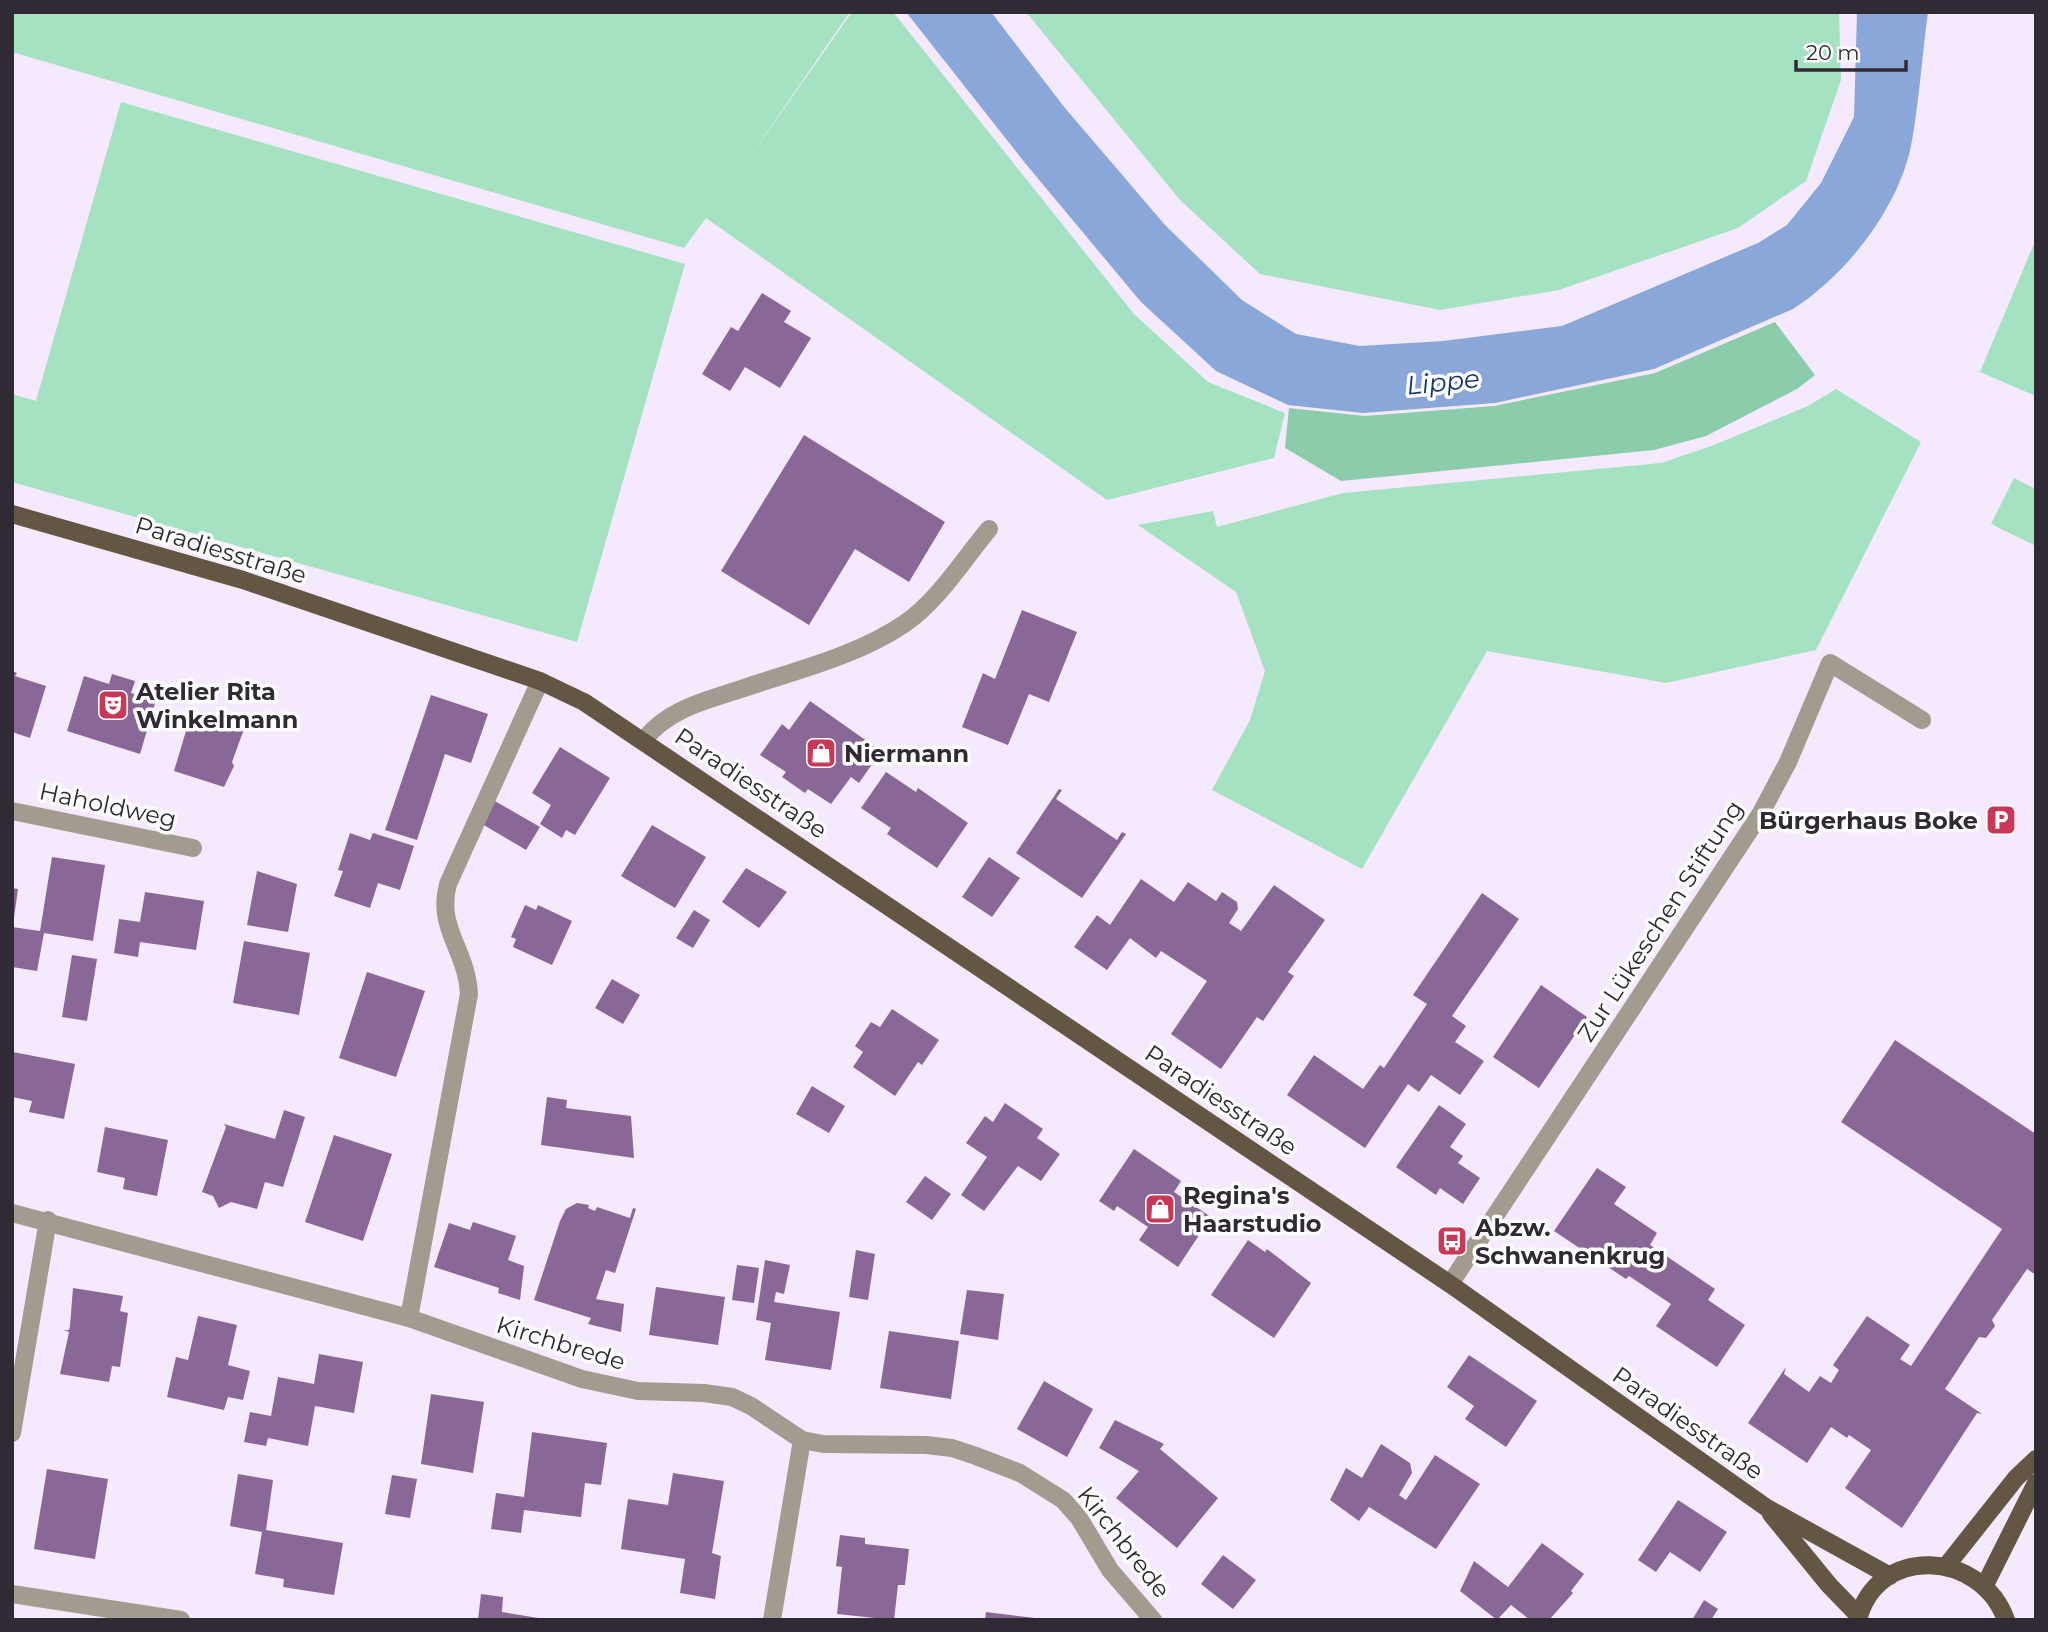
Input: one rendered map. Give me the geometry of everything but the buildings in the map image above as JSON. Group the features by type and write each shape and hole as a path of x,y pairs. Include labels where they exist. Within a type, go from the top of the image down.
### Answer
{"main road":[{"name":"Paradiesstraße","path":"12,514 243,580 540,681 584,702 1450,1284 1766,1508 1891,1576"},
{"path":"1947,1565 2015,1478 2036,1459"},
{"path":"1985,1585 2036,1483"},
{"name":"Paradiesstraße","path":"1766,1508 1858,1618"},
{"path":"1858,1618 1871,1593 1891,1576 1917,1565 1947,1565 1967,1573 1985,1585 2000,1605 2006,1620"}],"street":[{"name":"Paradiesstraße","path":"644,740 656,725 682,709 825,660 905,624 927,604 989,529"},
{"name":"Zur Lükeschen Stiftung","path":"1450,1284 1761,813 1788,762 1830,663 1922,720"},
{"path":"409,1318 469,994 468,974 444,916 443,902 453,872 540,681"},
{"name":"Haholdweg","path":"12,811 193,848"},
{"name":"Kirchbrede","path":"12,1213 48,1220 409,1318 582,1379 638,1391 704,1393 732,1397 751,1406 802,1440 823,1444 952,1448 1020,1473 1063,1500 1079,1518 1110,1570 1153,1620"},
{"path":"12,1433 48,1220"},
{"path":"772,1620 802,1440"},
{"path":"12,1594 181,1620"}],"green space":[{"path":"12,12 850,12 735,178 852,12 893,12 1134,314 1208,382 1285,413 1274,458 1107,500 706,218 684,248 12,52"},
{"path":"1026,12 1839,12 1841,80 1806,181 1738,228 1559,290 1440,310 1260,274 1180,200"},
{"path":"121,102 685,264 577,642 12,482 12,394 36,401"},
{"path":"2036,239 2036,396 1980,372"},
{"path":"1775,322 1815,375 1797,389 1706,436 1654,450 1341,481 1285,448 1289,408 1365,416 1494,406 1655,373"},
{"path":"1836,389 1921,442 1816,650 1666,683 1487,651 1362,869 1212,790 1250,720 1265,671 1236,592 1138,525 1213,511 1217,527 1343,493 1661,463 1714,445 1808,406"},
{"path":"2014,478 2036,489 2036,546 1991,524"}],"water":[{"name":"Lippe","path":"906,12 991,12 1065,108 1165,225 1242,300 1296,334 1360,346 1443,341 1562,326 1758,243 1787,225 1821,183 1854,117 1857,12 1928,12 1911,146 1895,193 1867,238 1832,278 1813,295 1793,309 1654,369 1495,403 1363,413 1288,405 1216,371 1141,302 1025,163"}],"place":[{"name":"Atelier Rita Winkelmann","path":"113,705"},
{"name":"Niermann","path":"821,753"},
{"name":"Bürgerhaus Boke","path":"2001,820"},
{"name":"Regina's Haarstudio","path":"1160,1209"},
{"name":"Abzw. Schwanenkrug","path":"1452,1241"}]}
